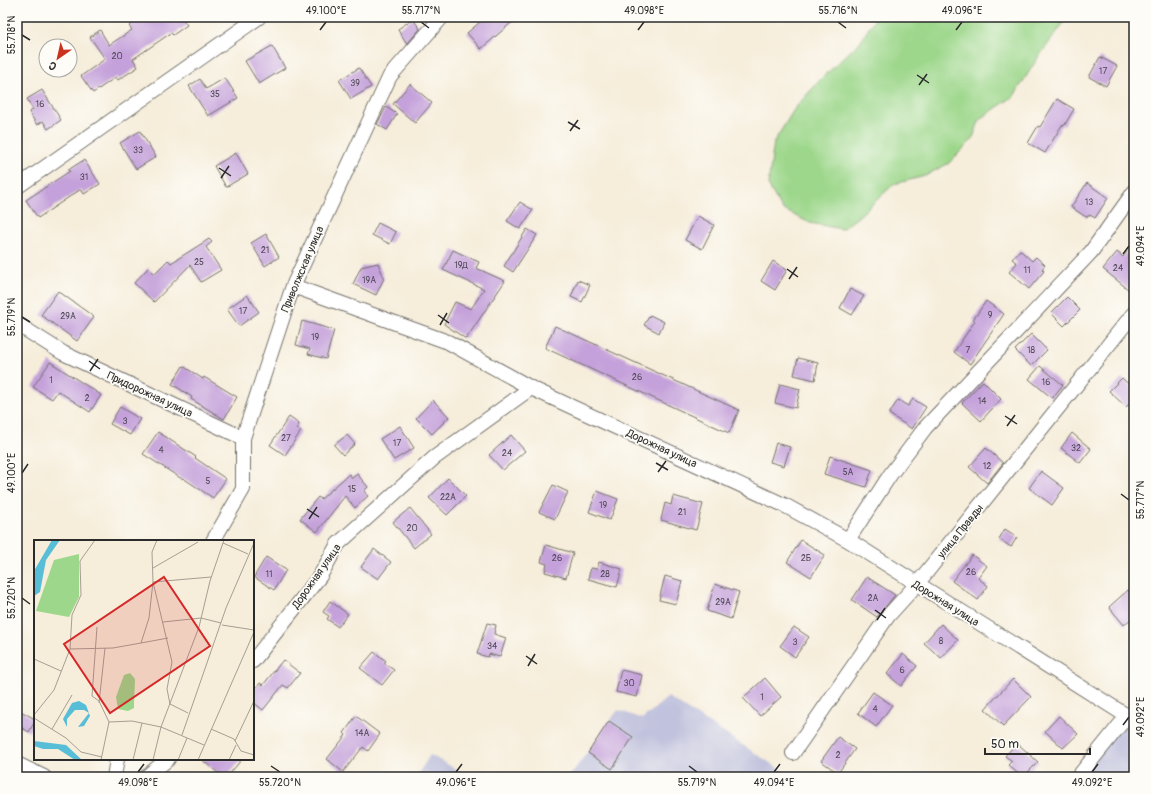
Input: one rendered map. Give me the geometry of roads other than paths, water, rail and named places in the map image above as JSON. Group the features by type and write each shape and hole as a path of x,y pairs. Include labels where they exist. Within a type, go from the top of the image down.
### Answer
{"street":[{"path":"17,187 259,17"},
{"name":"Приволжская улица","path":"214,540 243,489 243,438 293,286 390,76 442,17"},
{"path":"848,540 890,475 926,428 1091,252 1134,192"},
{"path":"293,286 448,342 531,388"},
{"name":"улица Правды","path":"793,753 888,616 917,584 1134,313"},
{"name":"Придорожная улица","path":"17,324 62,353 243,438"},
{"name":"Дорожная улица","path":"254,659 320,576 338,544 434,458 531,388 784,505 848,540 917,584 1131,714"},
{"path":"1078,777 1131,714"},
{"path":"114,777 117,760"},
{"path":"146,777 167,760"},
{"path":"17,764 44,777"}]}
